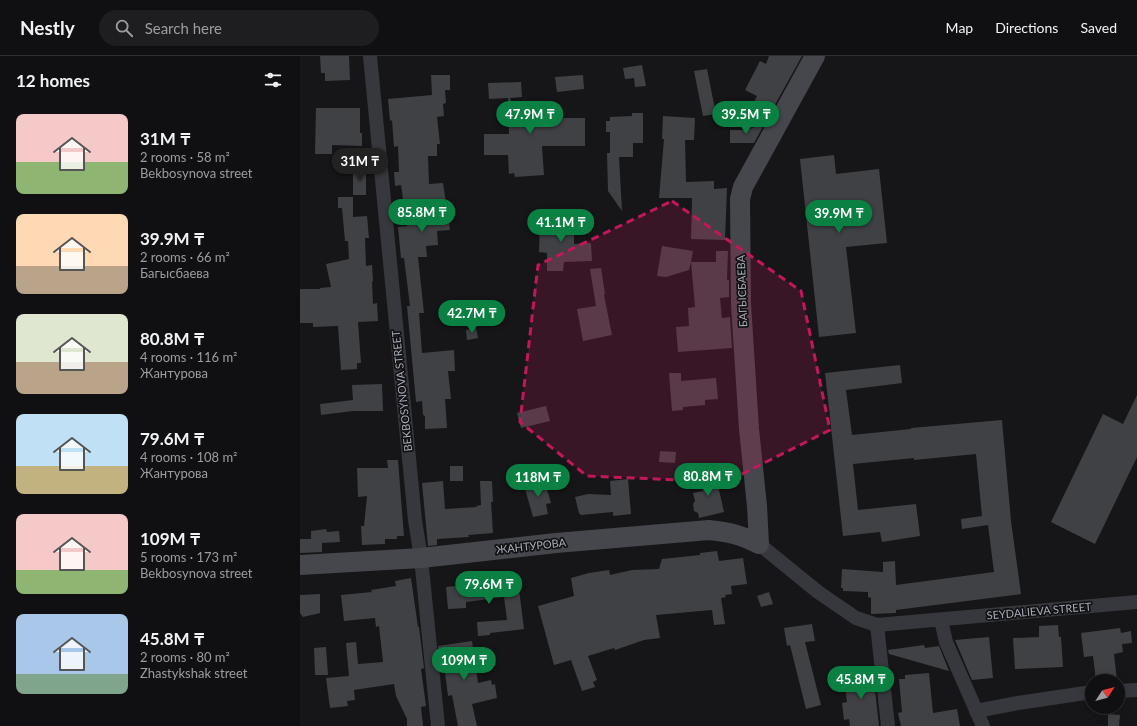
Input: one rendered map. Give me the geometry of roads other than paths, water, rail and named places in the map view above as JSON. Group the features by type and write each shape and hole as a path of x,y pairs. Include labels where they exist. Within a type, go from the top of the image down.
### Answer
{"street":[{"name":"BEKBOSYNOVA STREET","path":"370,56 412,497 421,558 438,726"},
{"name":"БАГЫСБАЕВА","path":"759,544 757,506 749,429 741,304 740,199 743,187 815,56"},
{"name":"ЖАНТУРОВА","path":"300,565 421,558 709,530 740,535 759,544"},
{"name":"SEYDALIEVA STREET","path":"759,544 818,592 849,614 877,625 1137,602"},
{"path":"941,620 946,642 983,726"},
{"path":"877,625 888,726"},
{"path":"1125,690 1137,690"},
{"path":"976,711 1085,693"}]}
